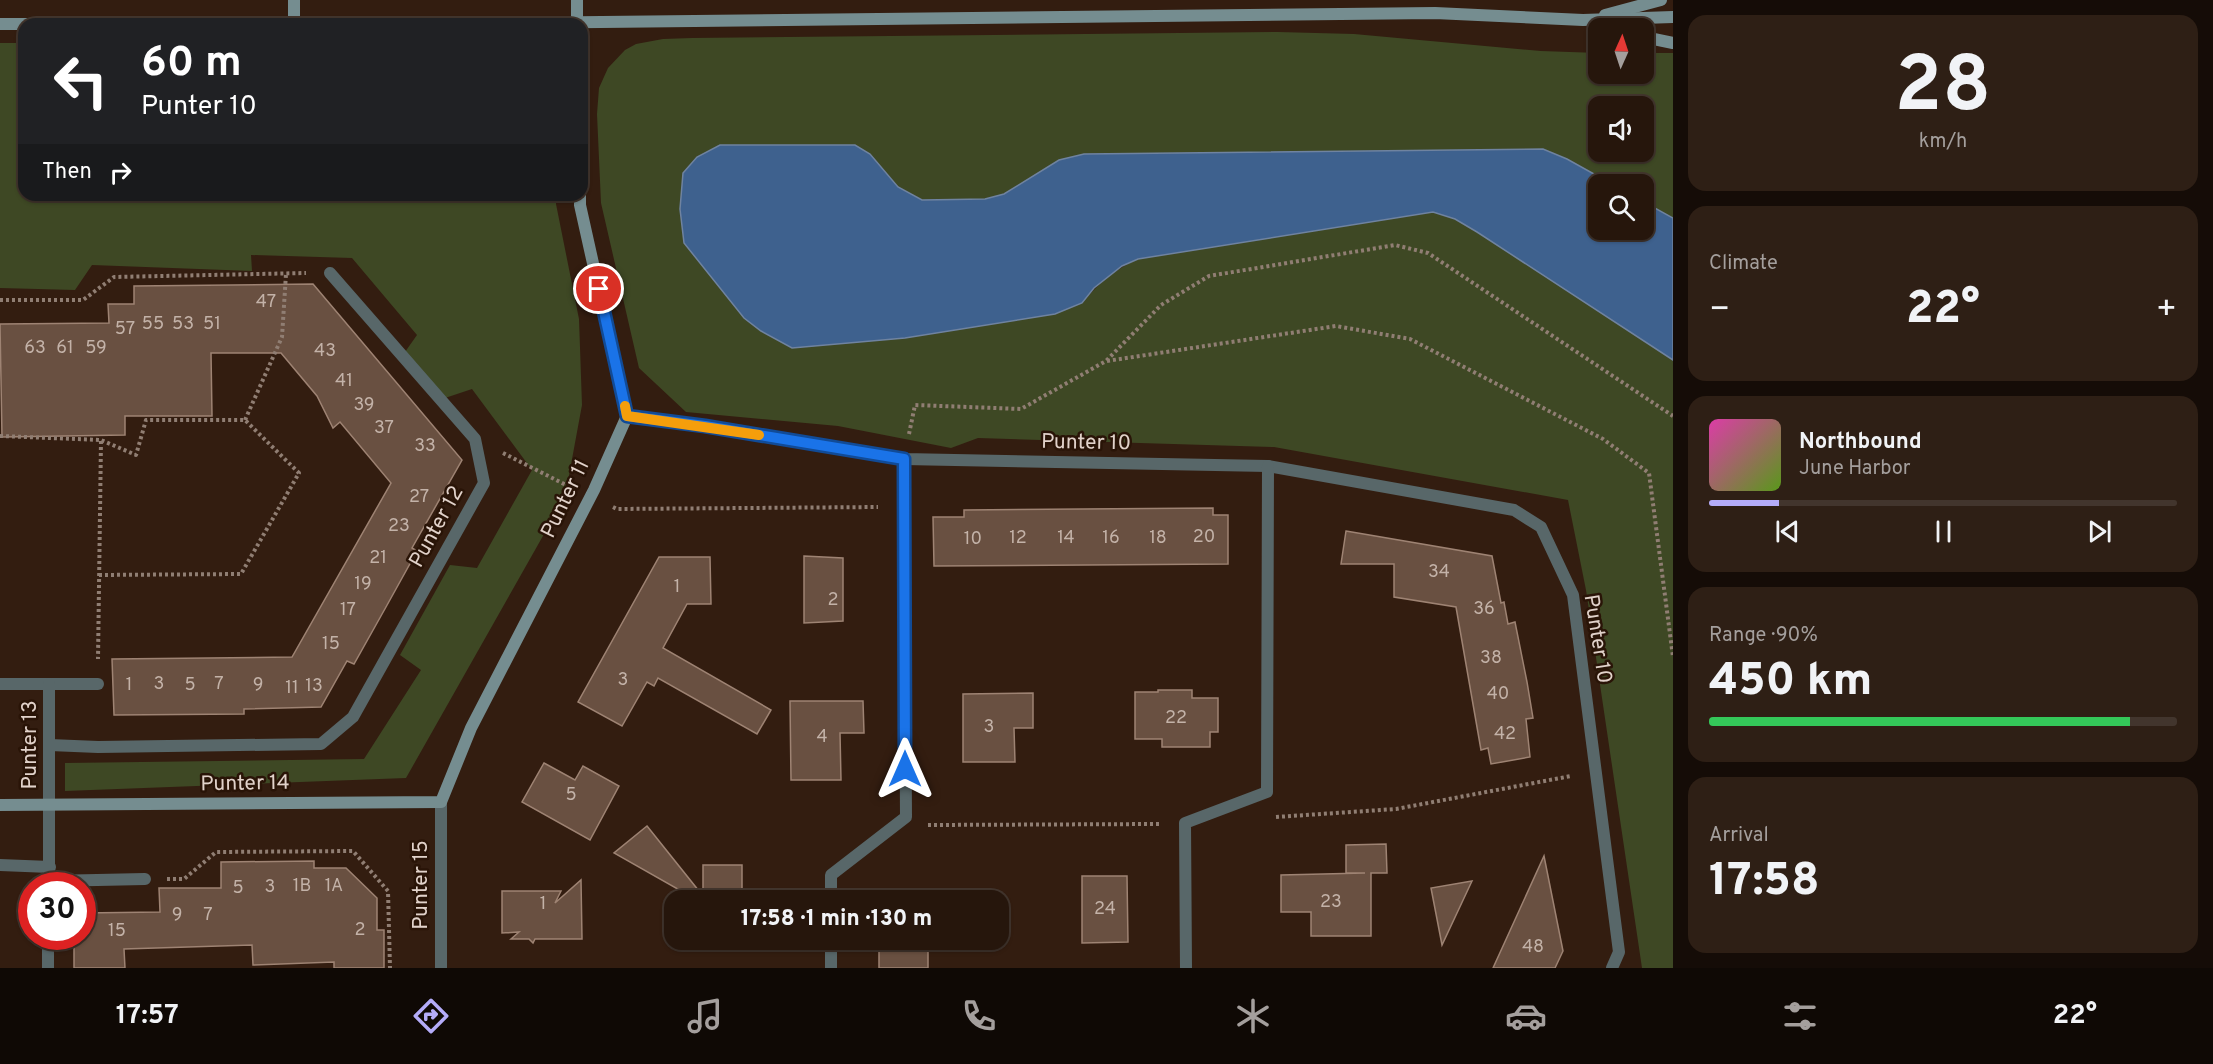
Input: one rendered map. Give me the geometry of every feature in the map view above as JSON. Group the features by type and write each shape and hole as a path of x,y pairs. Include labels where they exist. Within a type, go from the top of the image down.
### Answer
{"main road":[{"path":"294,0 294,18"},
{"path":"577,0 577,18"},
{"path":"1583,20 1661,0"},
{"path":"588,22 1424,13 1583,20 1673,17"},
{"path":"1583,20 1588,21"},
{"path":"0,24 18,24"},
{"path":"1654,39 1673,43"},
{"path":"580,201 627,416"},
{"name":"Punter 11","path":"441,802 471,728 590,497 627,416"},
{"name":"Punter 14","path":"0,805 441,802"}],"street":[{"name":"Punter 12","path":"50,745 110,747 321,744 353,717 484,483 475,439 330,273"},
{"name":"Punter 10","path":"627,416 705,426 904,459 1268,466 1514,510 1541,527 1573,595 1619,952 1612,968"},
{"path":"831,890 831,875 906,817 904,459"},
{"path":"1186,968 1185,823 1267,792 1268,466"},
{"name":"Punter 13","path":"0,684 98,684"},
{"name":"Punter 13","path":"49,684 50,805"},
{"name":"Punter 15","path":"441,802 441,968"},
{"path":"50,805 50,872"},
{"path":"0,865 50,867"},
{"path":"96,881 146,879"},
{"path":"48,950 48,968"},
{"path":"831,950 831,968"}],"path":[{"path":"904,459 915,405 1021,409 1106,361 1161,305 1209,276 1395,245 1428,253 1673,416"},
{"path":"0,300 83,300 114,277 330,273"},
{"path":"245,420 282,337 286,274"},
{"path":"1106,361 1336,326 1410,339 1603,439 1649,473 1673,657"},
{"path":"0,436 101,440 136,455 146,420 245,420 299,473 241,574 99,575"},
{"path":"475,439 617,509 904,506"},
{"path":"98,684 101,440"},
{"name":"Punter 15","path":"146,879 184,879 216,852 353,851 388,891 390,968"}],"green space":[{"path":"1278,32 1354,34 1541,51 1588,53 1588,84 1654,84 1654,53 1673,53 1673,218 1654,208 1654,174 1594,174 1543,149 1084,154 1059,160 1004,194 985,199 922,200 898,187 870,154 680,209 684,243 744,318 1082,303 1107,278 1138,259 1433,212 1455,219 1477,232 1673,360 1673,968 1642,968 1586,590 1568,500 1274,447 978,438 951,448 838,426 686,412 639,368 601,203 597,114 599,88 608,68 625,50 636,44 663,39"},
{"path":"0,43 18,43 18,201 556,201 579,319 582,405 565,497 406,778 65,791 65,763 364,759 421,670 400,655 450,565 477,568 532,470 472,389 445,398 405,352 417,335 352,258 251,255 252,271 92,265 75,290 0,288"}],"water":[{"path":"720,145 855,145 870,154 898,187 922,200 985,199 1004,194 1059,160 1084,154 1543,149 1594,174 1588,174 1588,240 1654,240 1654,208 1673,218 1673,360 1477,232 1455,219 1433,212 1138,259 1122,266 1094,288 1082,303 1055,314 905,338 792,348 761,331 744,318 684,243 680,209 683,173 697,157"}],"building":[{"path":"313,284 462,460 412,548 417,551 354,664 347,661 321,707 244,709 244,714 114,715 112,659 292,657 391,483 340,422 333,428 317,396 281,353 211,353 212,416 125,416 125,435 2,437 0,324 109,323 108,304 134,304 134,286"},
{"path":"1213,508 1213,515 1228,515 1228,564 934,566 933,517 964,517 964,510"},
{"path":"1346,531 1492,556 1501,603 1504,602 1508,624 1515,622 1527,682 1533,718 1526,719 1530,757 1491,764 1488,748 1481,750 1456,607 1394,597 1394,564 1341,564"},
{"path":"804,556 843,558 843,621 804,623"},
{"path":"659,557 710,557 711,604 687,604 663,648 771,710 757,734 658,678 654,686 647,682 622,726 578,702"},
{"path":"1158,690 1192,690 1192,698 1218,698 1218,732 1210,732 1210,747 1162,747 1162,739 1135,739 1135,692 1158,692"},
{"path":"1033,693 1033,728 1014,728 1015,762 963,762 963,694"},
{"path":"790,701 863,701 864,733 840,733 841,780 791,780"},
{"path":"544,763 575,780 583,766 619,786 590,840 522,802"},
{"path":"647,826 698,890 679,890 614,853"},
{"path":"1386,844 1387,873 1371,873 1371,936 1311,936 1311,912 1281,912 1281,875 1365,873 1346,873 1346,845"},
{"path":"1544,856 1563,951 1555,968 1493,968"},
{"path":"314,861 314,868 346,868 377,898 377,930 384,930 384,968 334,968 334,962 253,965 252,945 124,949 125,968 74,968 74,950 96,950 96,913 160,912 159,888 221,888 221,862"},
{"path":"703,865 742,865 742,890 703,890"},
{"path":"1082,876 1127,876 1128,942 1082,943"},
{"path":"581,880 582,939 535,939 533,943 529,939 511,939 519,932 502,933 502,891 561,891 555,903"},
{"path":"1472,881 1442,945 1431,888"},
{"path":"879,950 928,950 928,968 879,968"}],"slow traffic":[{"path":"625,406 627,416 759,435"}],"route":[{"path":"599,289 627,416 705,426 904,459 905,769"}]}
